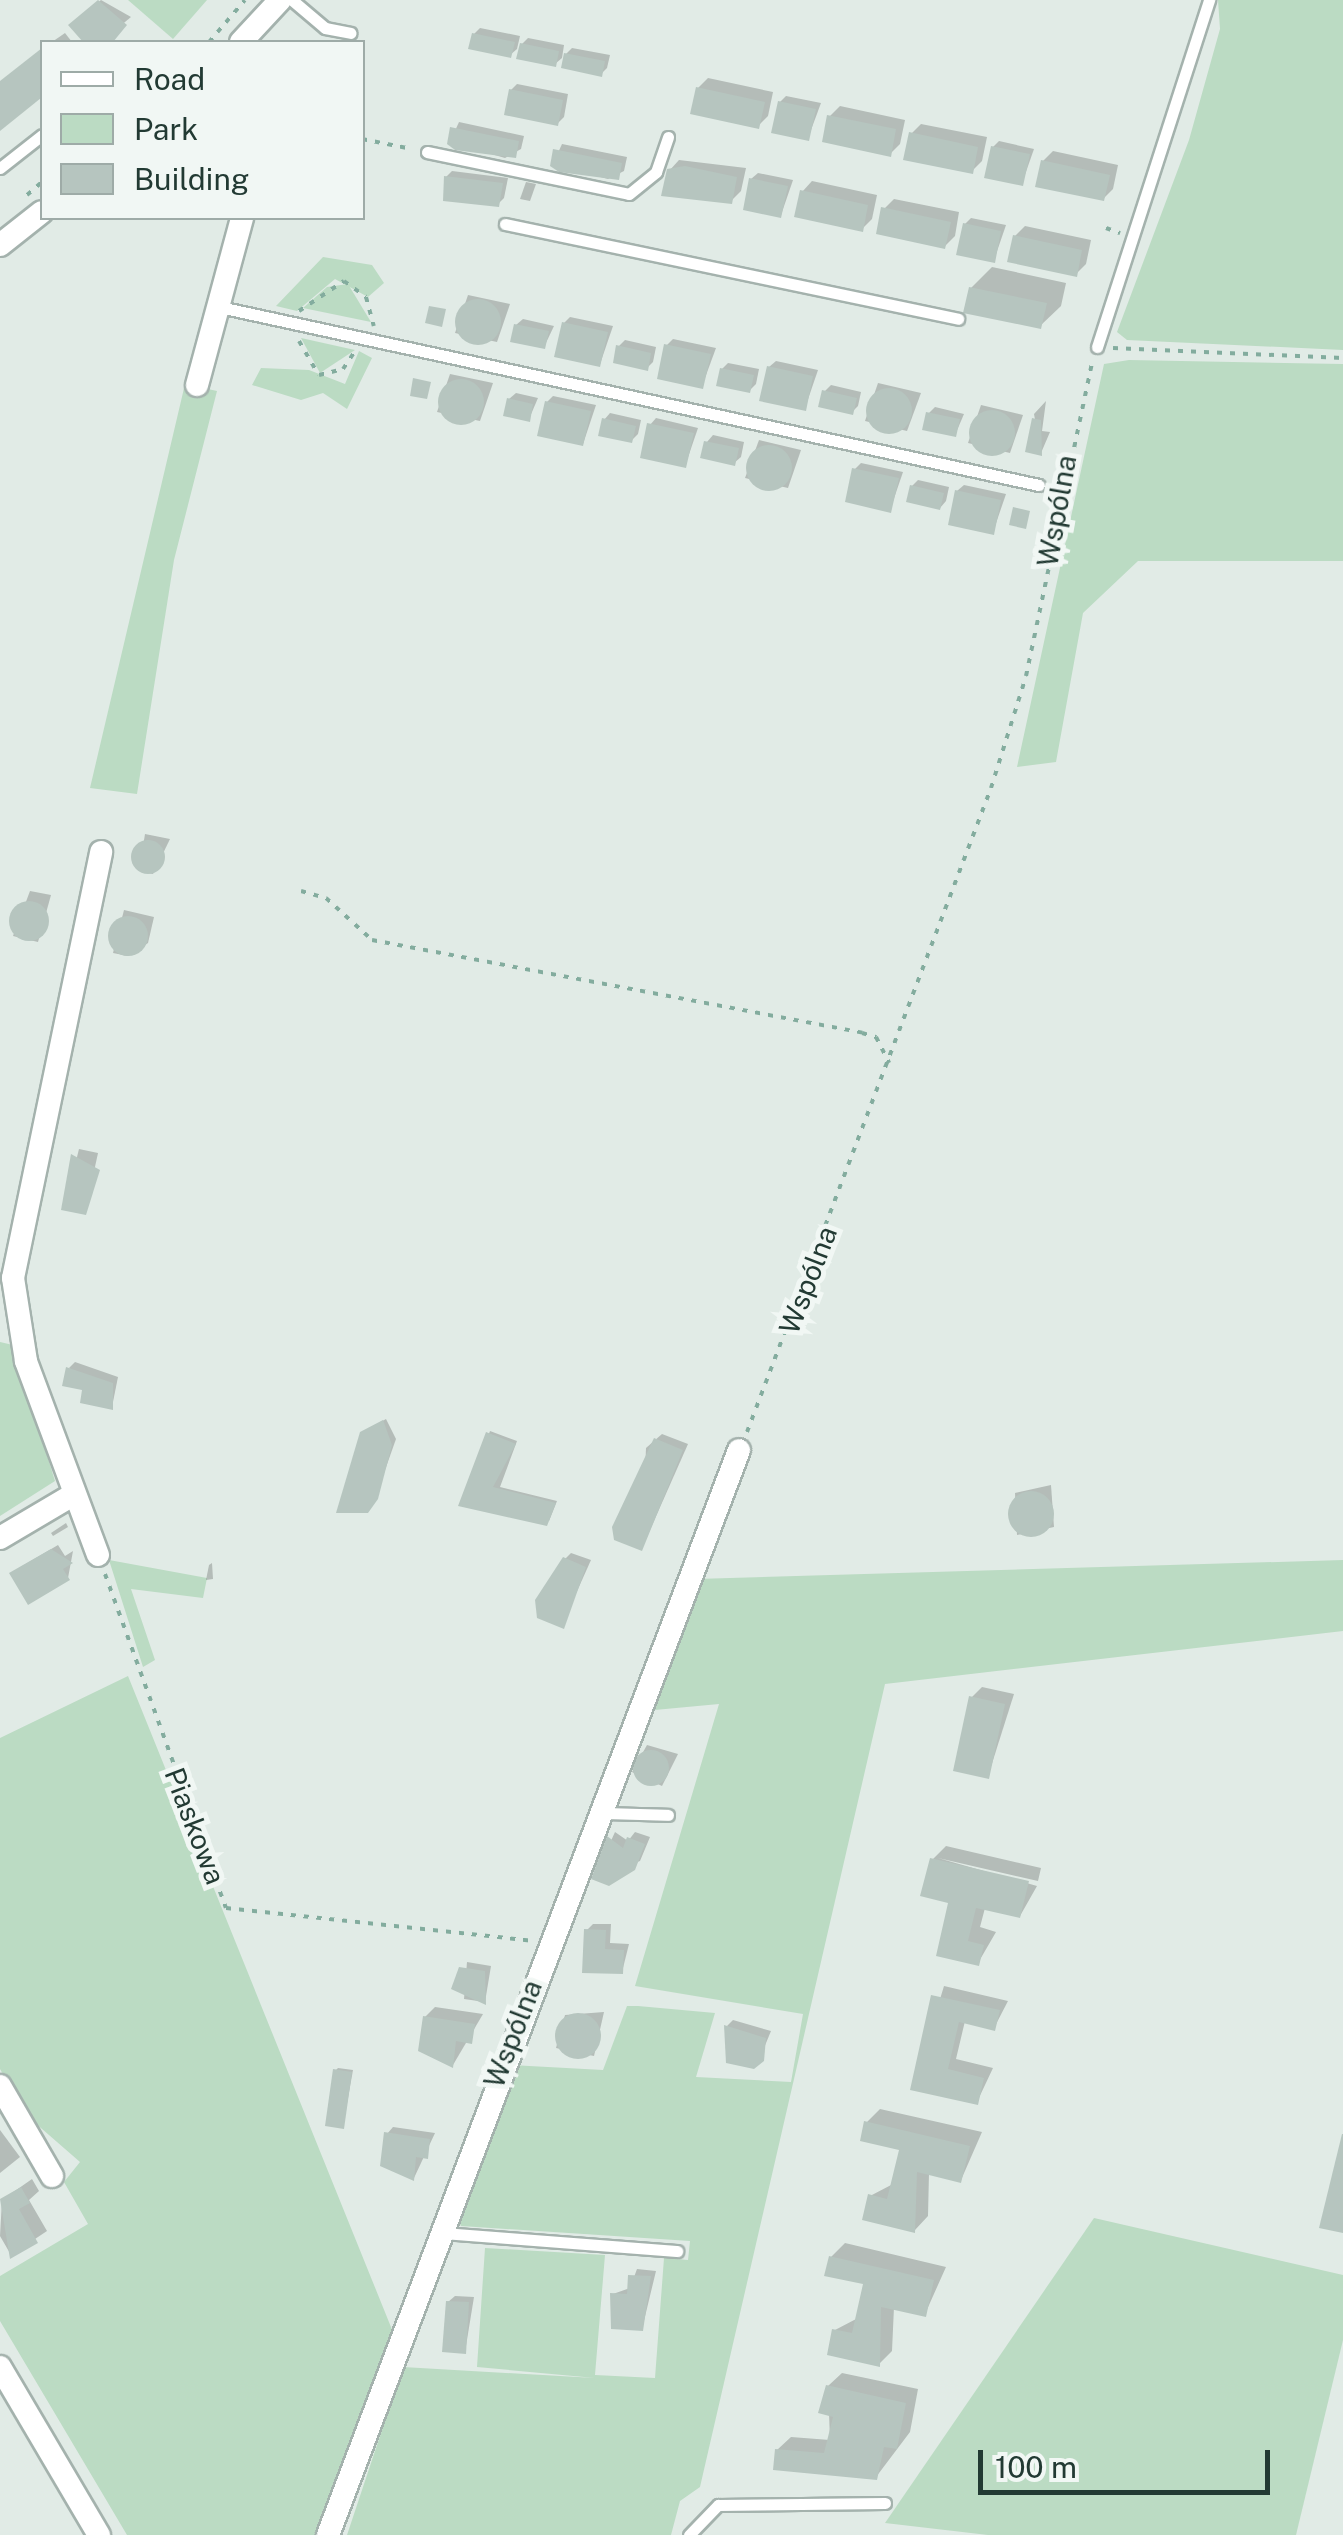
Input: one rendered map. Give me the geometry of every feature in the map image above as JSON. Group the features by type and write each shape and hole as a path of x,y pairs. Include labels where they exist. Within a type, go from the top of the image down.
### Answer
{"street":[{"path":"243,40 280,0"},
{"path":"0,245 40,214"},
{"path":"197,385 215,306 241,220"},
{"path":"98,1555 72,1496 18,1332 14,1278 101,852"},
{"name":"Wspólna","path":"328,2535 548,1942 739,1450"},
{"path":"0,1538 72,1496"},
{"path":"0,2086 52,2176"},
{"path":"0,2367 99,2535"}],"lane":[{"path":"292,0 325,28 351,33"},
{"path":"1097,347 1208,0"},
{"path":"0,168 40,137"},
{"path":"427,152 628,194 656,172 668,137"},
{"path":"505,224 958,318"},
{"path":"215,306 1039,485"},
{"path":"598,1811 668,1815"},
{"path":"438,2233 677,2251"},
{"path":"689,2535 718,2505 885,2503"}],"path":[{"path":"210,40 245,0"},
{"path":"365,140 427,152"},
{"path":"344,281 366,297 366,340 343,369 319,375 301,355 297,326 312,296 344,281"},
{"path":"1097,347 1343,358"},
{"name":"Wspólna","path":"739,1450 890,1064 1026,676 1062,479 1097,347"},
{"path":"1052,476 1062,479"},
{"path":"301,891 326,898 372,940 862,1033 876,1037 890,1064"},
{"name":"Piaskowa","path":"98,1555 226,1908 548,1942"}],"green space":[{"path":"128,0 207,0 173,39"},
{"path":"1218,0 1343,0 1343,350 1127,340 1117,332 1189,140 1220,29"},
{"path":"323,257 372,265 384,283 368,297 335,279 297,311 276,306"},
{"path":"348,284 371,322 303,308 327,287"},
{"path":"301,338 355,350 320,373"},
{"path":"359,351 372,358 347,409 323,393 301,400 252,385 261,368 309,370 345,384"},
{"path":"1129,360 1343,364 1343,561 1138,561 1083,613 1056,762 1017,767 1104,364"},
{"path":"185,384 217,391 174,560 137,794 90,788"},
{"path":"0,1342 13,1345 55,1481 0,1516"},
{"path":"109,1560 207,1578 203,1598 131,1589 155,1660 143,1667"},
{"path":"1343,1560 1343,1631 885,1684 700,2487 680,2501 671,2535 347,2535 403,2367 595,2378 477,2367 485,2248 605,2255 595,2375 655,2378 664,2258 688,2260 690,2241 461,2226 455,2214 492,2135 511,2065 603,2070 627,2006 638,2006 715,2013 696,2077 791,2082 803,2014 635,1986 719,1704 644,1711 696,1579"},
{"path":"128,1676 393,2332 317,2535 127,2535 0,2321 0,2276 88,2224 64,2182 80,2162 26,2115 0,2069 0,1738"},
{"path":"1094,2218 1343,2275 1343,2340 1296,2535 988,2535 885,2523"}],"building":[{"path":"98,0 127,25 115,40 81,40 68,25"},
{"path":"472,33 515,42 511,58 468,49"},
{"path":"520,43 559,51 556,67 516,59"},
{"path":"40,50 40,99 0,131 0,81"},
{"path":"564,53 605,61 602,77 561,68"},
{"path":"696,87 765,102 759,129 690,114"},
{"path":"509,89 563,100 558,126 504,115"},
{"path":"778,101 816,109 809,141 771,133"},
{"path":"827,115 896,129 891,157 822,142"},
{"path":"450,127 519,141 516,158 455,150 447,144"},
{"path":"909,132 978,147 973,174 903,160"},
{"path":"991,146 1030,154 1023,186 984,178"},
{"path":"553,149 622,163 619,180 559,172 550,166"},
{"path":"1041,160 1110,175 1104,201 1035,187"},
{"path":"685,166 737,177 732,204 661,196 667,169"},
{"path":"444,176 503,183 499,207 443,201"},
{"path":"749,178 788,186 781,218 743,210"},
{"path":"800,190 868,205 863,232 794,217"},
{"path":"881,207 951,222 945,249 876,234"},
{"path":"963,223 1001,231 995,263 956,255"},
{"path":"1013,235 1082,250 1077,277 1007,262"},
{"path":"969,287 1047,303 1041,329 963,313"},
{"path":"478,299 494,306 501,322 494,338 478,345 462,338 455,322 462,306"},
{"path":"429,306 446,309 442,327 425,323"},
{"path":"562,322 608,332 600,367 554,357"},
{"path":"514,324 549,331 545,349 510,342"},
{"path":"664,344 711,354 703,389 657,379"},
{"path":"616,345 651,353 648,371 613,363"},
{"path":"767,366 813,376 806,411 759,401"},
{"path":"720,368 754,375 750,393 716,386"},
{"path":"413,378 431,382 427,399 410,396"},
{"path":"461,379 477,386 484,402 477,418 461,425 445,418 438,402 445,386"},
{"path":"889,388 905,395 912,411 905,427 889,434 873,427 866,411 873,395"},
{"path":"822,390 857,398 853,415 818,407"},
{"path":"507,398 533,404 530,422 503,416"},
{"path":"545,401 591,411 583,446 537,436"},
{"path":"992,410 1008,417 1015,433 1008,449 992,456 976,449 969,433 976,417"},
{"path":"926,412 960,419 956,437 922,430"},
{"path":"602,418 636,426 632,443 598,436"},
{"path":"1032,418 1041,420 1042,456 1025,452"},
{"path":"647,423 694,433 686,468 640,458"},
{"path":"704,441 739,448 735,466 700,458"},
{"path":"769,445 785,452 792,468 785,484 769,491 753,484 746,468 753,452"},
{"path":"852,468 899,478 891,513 845,502"},
{"path":"910,485 944,493 940,510 906,502"},
{"path":"955,490 1001,500 994,535 948,525"},
{"path":"1013,507 1030,511 1026,529 1009,525"},
{"path":"148,840 160,845 165,857 160,869 148,874 136,869 131,857 136,845"},
{"path":"29,901 43,907 49,921 43,935 29,941 15,935 9,921 15,907"},
{"path":"128,916 142,922 148,936 142,950 128,956 114,950 108,936 114,922"},
{"path":"71,1154 100,1170 86,1215 61,1210"},
{"path":"66,1367 113,1383 113,1410 80,1403 82,1390 62,1386"},
{"path":"383,1420 392,1445 378,1499 368,1513 336,1513 360,1432"},
{"path":"486,1432 516,1444 493,1487 556,1503 547,1526 458,1506"},
{"path":"654,1438 683,1450 642,1551 614,1540 612,1527"},
{"path":"1031,1491 1047,1498 1054,1514 1047,1530 1031,1537 1015,1530 1008,1514 1015,1498"},
{"path":"51,1549 73,1563 63,1569 70,1580 28,1605 9,1573"},
{"path":"563,1557 586,1567 564,1629 537,1618 535,1600"},
{"path":"969,1696 1005,1704 989,1779 953,1771"},
{"path":"651,1750 664,1755 669,1768 664,1781 651,1786 638,1781 633,1768 638,1755"},
{"path":"607,1836 623,1848 627,1837 645,1844 635,1870 609,1886 591,1879"},
{"path":"930,1858 1029,1881 1020,1918 976,1908 968,1941 984,1945 979,1966 936,1956 948,1903 920,1896"},
{"path":"584,1929 606,1930 605,1949 624,1950 623,1974 582,1973"},
{"path":"459,1967 485,1971 486,2005 451,1989"},
{"path":"931,1995 1000,2010 995,2031 959,2022 948,2069 984,2078 978,2105 910,2090"},
{"path":"578,2013 594,2020 601,2036 594,2052 578,2059 562,2052 555,2036 562,2020"},
{"path":"423,2016 475,2024 472,2044 456,2041 453,2068 418,2051"},
{"path":"724,2025 766,2038 764,2061 754,2069 726,2063"},
{"path":"333,2069 352,2072 344,2129 325,2126"},
{"path":"864,2121 970,2146 961,2183 917,2172 915,2233 862,2220 868,2194 887,2199 899,2150 860,2141"},
{"path":"384,2132 430,2139 428,2159 416,2157 414,2181 380,2166"},
{"path":"1343,2134 1343,2233 1319,2228"},
{"path":"21,2187 30,2203 19,2209 38,2243 10,2259 0,2199"},
{"path":"829,2256 934,2280 926,2317 881,2307 880,2367 827,2355 832,2329 852,2333 863,2284 824,2276"},
{"path":"628,2275 651,2276 643,2331 611,2329 610,2293 627,2294"},
{"path":"446,2301 469,2302 466,2354 442,2352"},
{"path":"826,2385 906,2403 897,2449 884,2447 877,2480 773,2470 775,2449 824,2453 833,2417 818,2413"}]}
